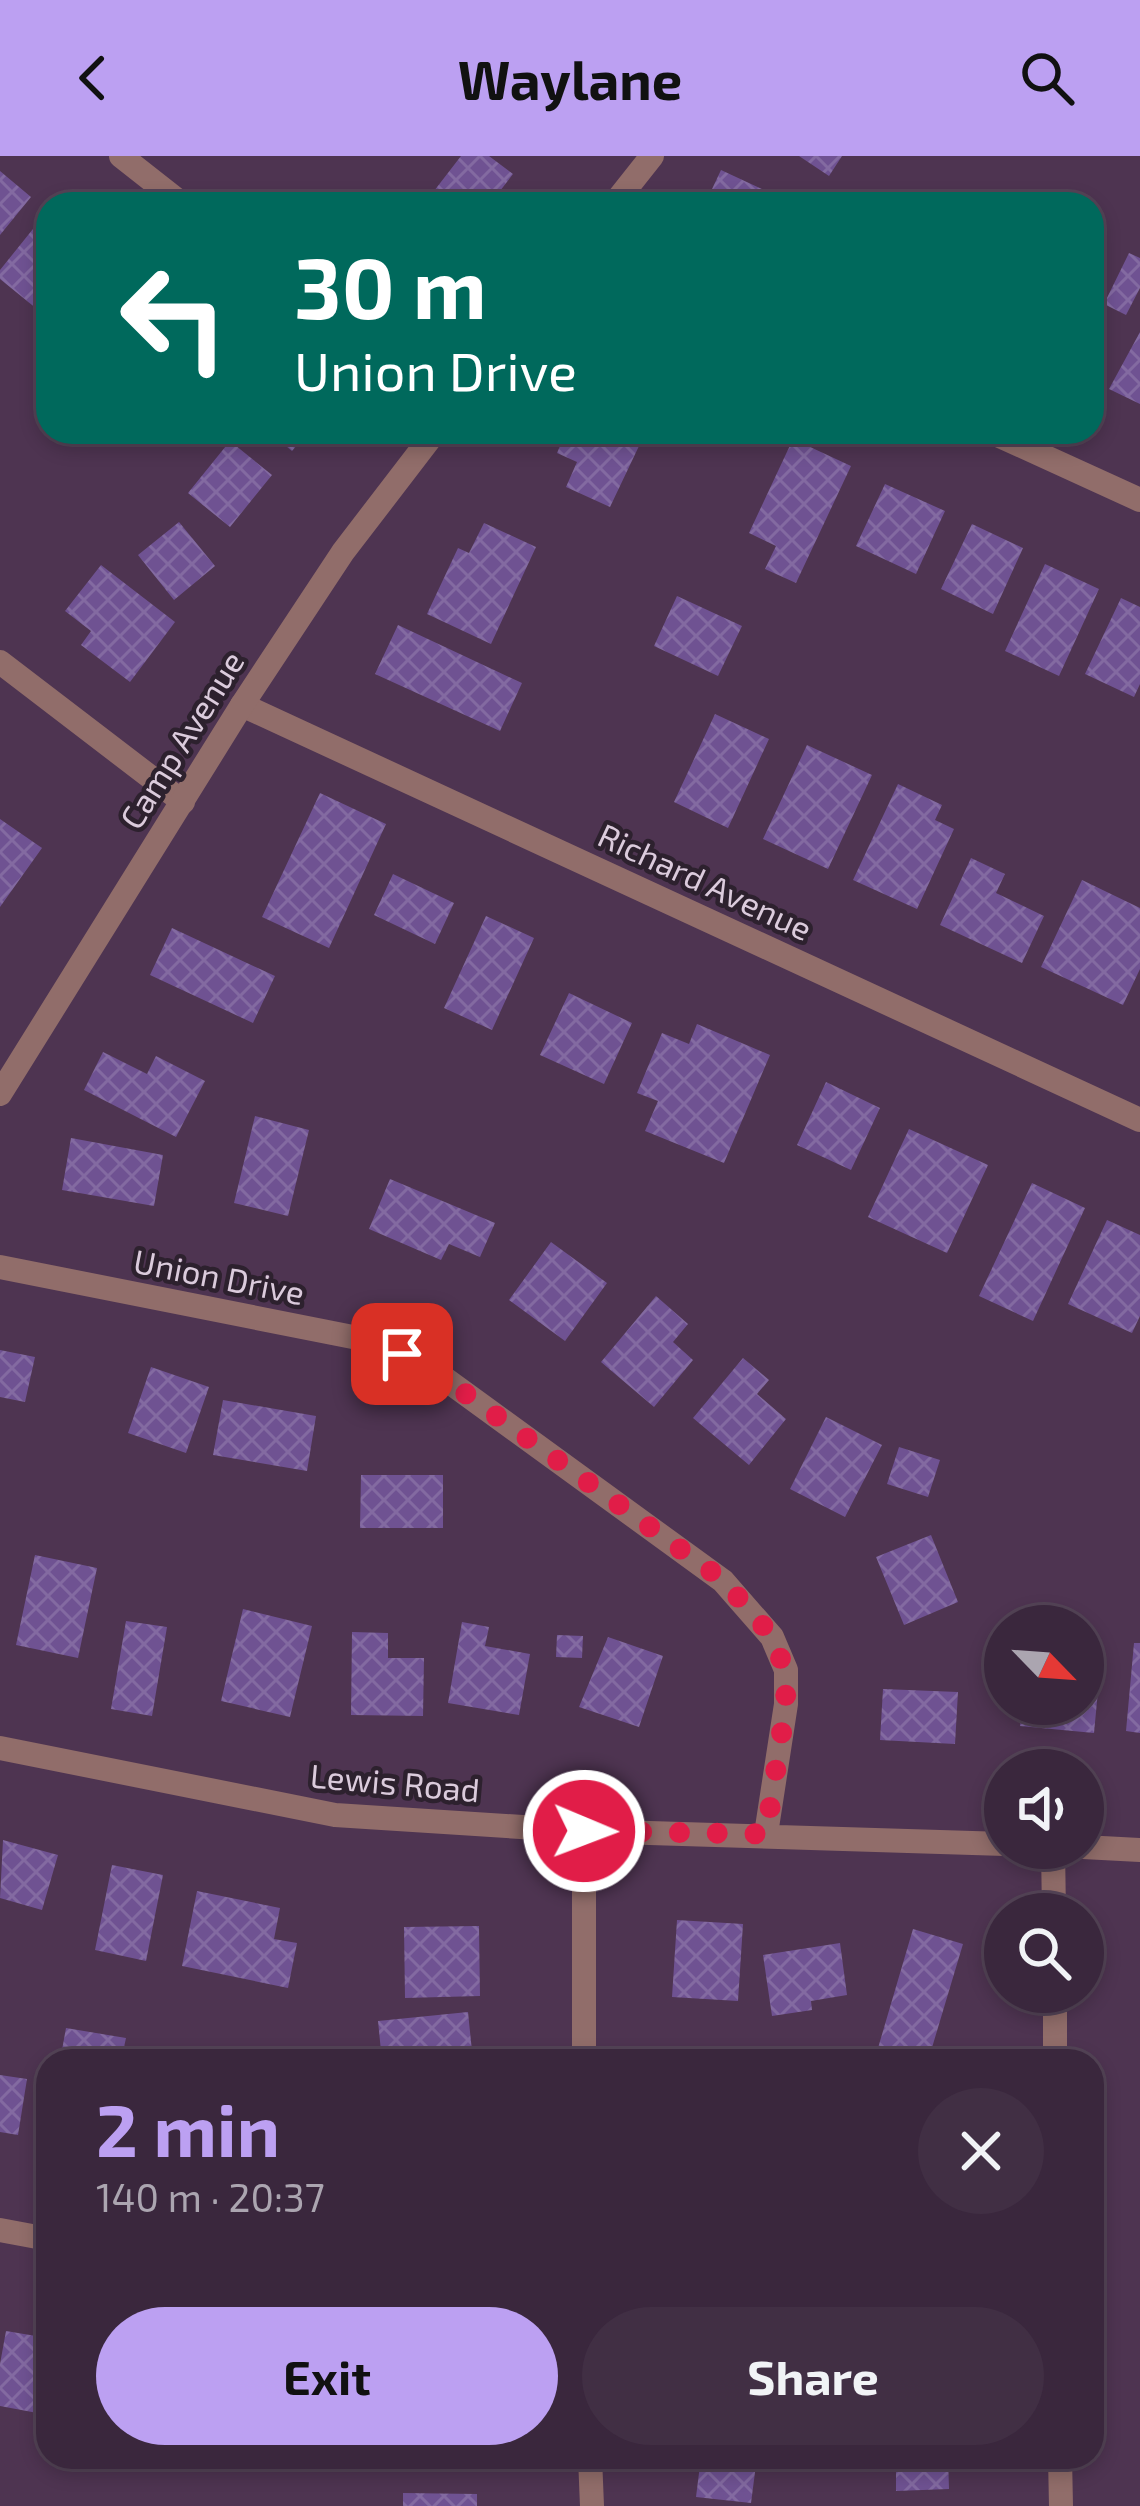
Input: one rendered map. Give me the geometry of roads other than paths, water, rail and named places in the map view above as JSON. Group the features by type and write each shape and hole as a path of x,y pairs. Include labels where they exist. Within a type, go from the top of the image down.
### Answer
{"street":[{"path":"121,156 167,192"},
{"path":"624,192 652,156"},
{"name":"Camp Avenue","path":"0,1094 242,705 344,552 426,444"},
{"path":"1017,444 1140,500"},
{"path":"0,662 183,802"},
{"name":"Richard Avenue","path":"242,705 1140,1120"},
{"name":"Union Drive","path":"0,1267 378,1342 426,1365 723,1580 772,1636 785,1670 786,1704 766,1834"},
{"name":"Lewis Road","path":"0,1748 334,1815 584,1831 984,1843"},
{"path":"584,1831 584,2049"},
{"path":"1104,1848 1140,1850"},
{"path":"1055,2013 1055,2049"},
{"path":"0,2230 36,2237"},
{"path":"590,2469 592,2506"},
{"path":"1060,2469 1060,2506"}]}
